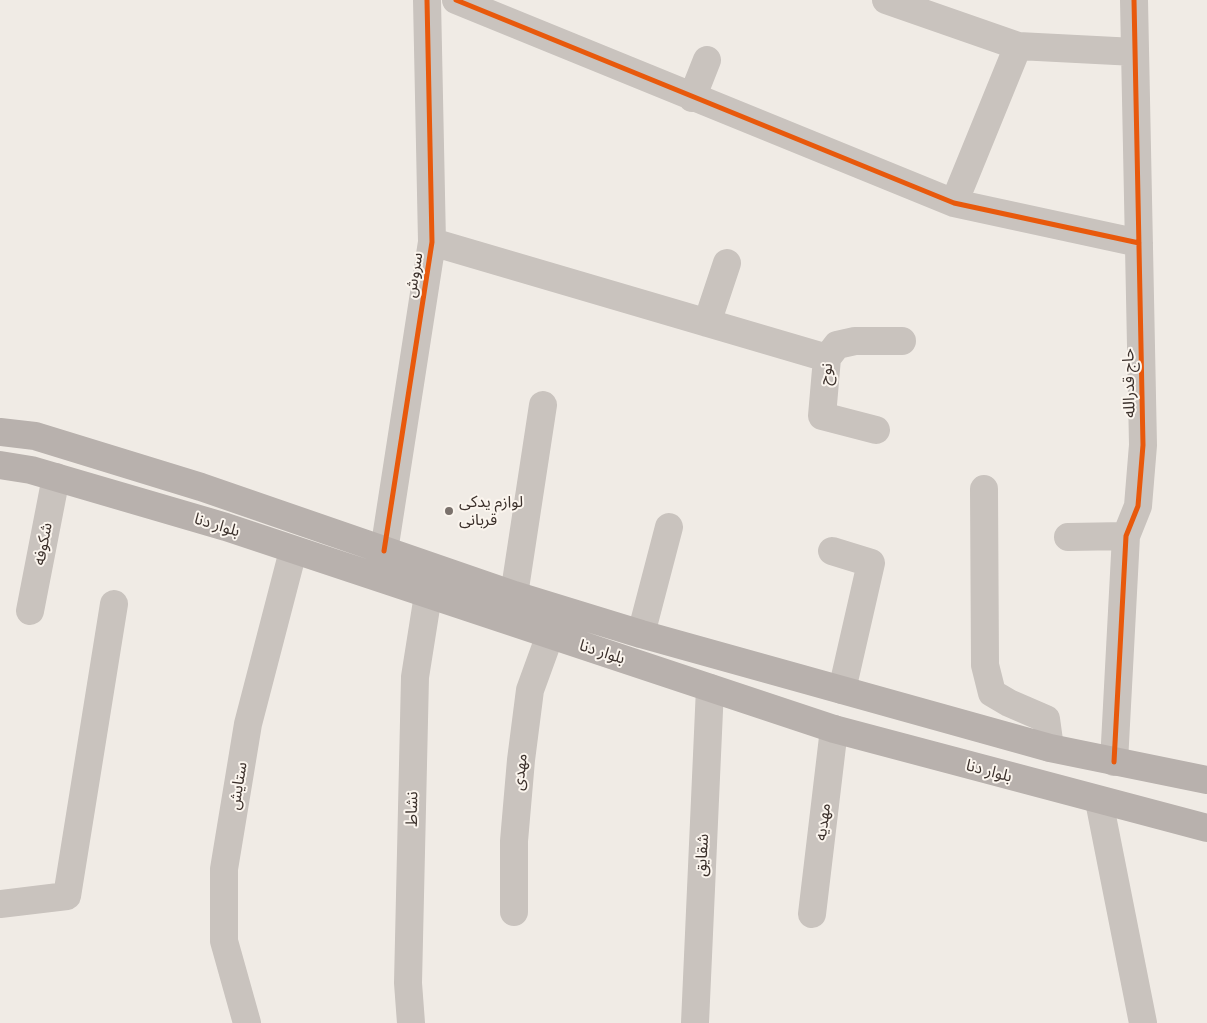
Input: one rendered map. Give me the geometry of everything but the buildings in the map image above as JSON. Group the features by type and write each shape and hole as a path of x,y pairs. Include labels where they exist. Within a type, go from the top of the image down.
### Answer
{"main road":[{"name":"بلوار دنا","path":"0,432 35,436 201,487 514,595 640,634 1050,748 1207,780"},
{"name":"بلوار دنا","path":"0,465 31,470 226,527 834,729 1099,801 1207,828"},
{"path":"970,766 984,729"}],"street":[{"name":"سروش","path":"384,551 432,242 428,0"},
{"path":"456,0 692,98 954,203 1139,243"},
{"path":"886,0 1018,46 1135,52"},
{"name":"حاج قدرالله","path":"1114,762 1126,536 1138,506 1143,446 1134,0"},
{"path":"954,203 1018,46"},
{"path":"692,98 707,60"},
{"path":"432,242 827,358"},
{"path":"707,322 727,264"},
{"name":"نوح","path":"876,430 822,416 827,358 837,345 855,341 902,341"},
{"path":"514,595 543,405"},
{"name":"شکوفه","path":"30,611 56,477"},
{"path":"984,489 985,665 992,693 1009,703 1046,719 1050,748"},
{"path":"640,634 669,527"},
{"path":"1068,537 1126,536"},
{"name":"ستایش","path":"247,1023 224,941 224,869 248,724 293,550"},
{"path":"832,551 871,563 842,690"},
{"name":"نشاط","path":"411,1023 408,983 416,677 428,595"},
{"path":"0,904 67,896 114,604"},
{"name":"مهدی","path":"514,912 514,841 522,751 530,690 550,635"},
{"name":"شقایق","path":"695,1023 710,688"},
{"name":"مهدیه","path":"812,914 834,729"},
{"path":"1099,801 1143,1023"}],"cycle path":[{"path":"384,551 432,242 427,0"},
{"path":"456,0 954,203 1139,243"},
{"path":"1114,762 1126,536 1138,506 1143,445 1134,0"}],"place":[{"name":"لوازم یدکی قربانی","path":"449,511"}]}
